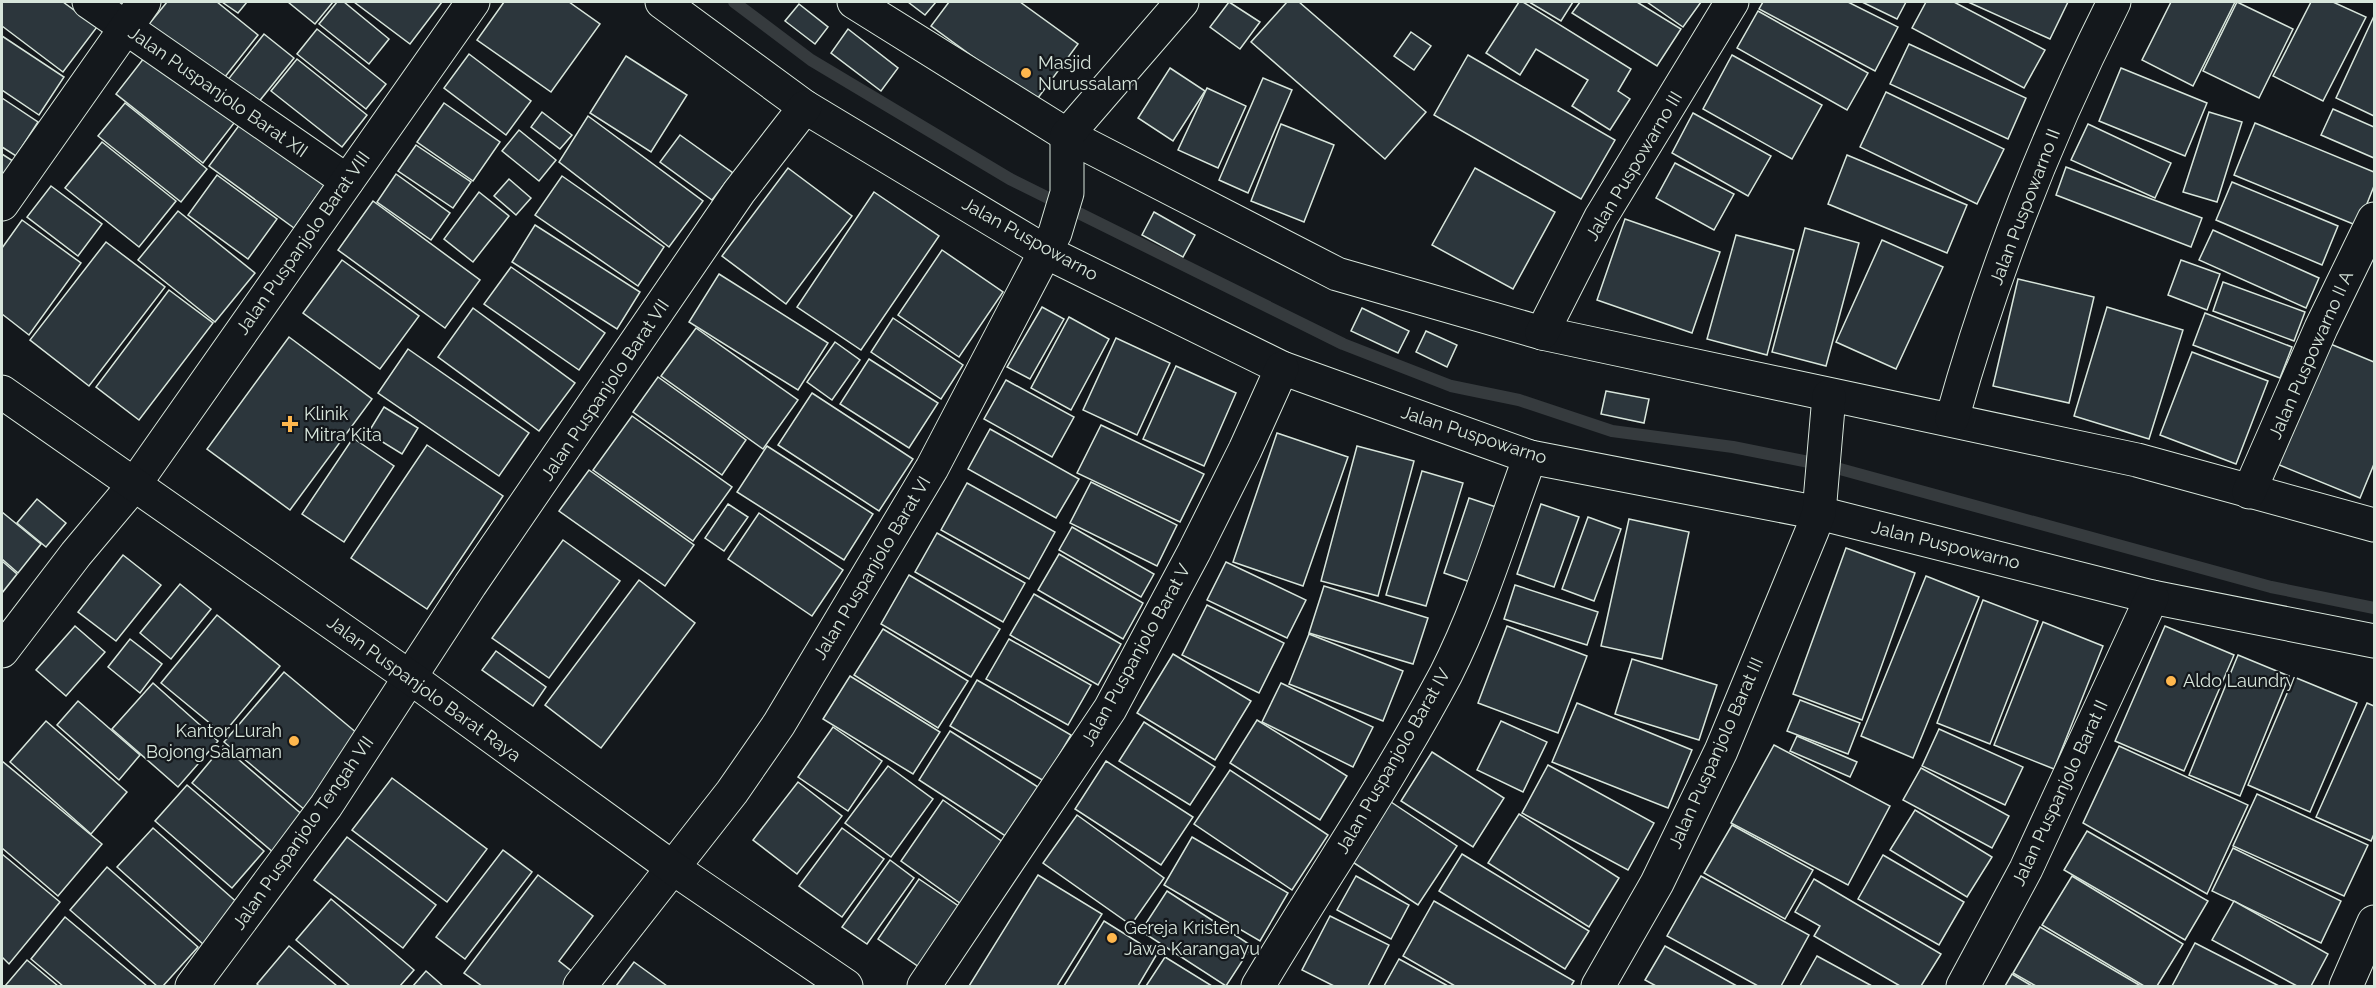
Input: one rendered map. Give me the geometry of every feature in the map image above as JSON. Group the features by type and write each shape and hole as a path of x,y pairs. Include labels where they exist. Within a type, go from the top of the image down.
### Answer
{"street":[{"name":"Jalan Puspanjolo Barat XII","path":"89,2 135,14 347,181"},
{"name":"Jalan Puspanjolo Barat VIII","path":"2,651 76,554 134,485 472,2"},
{"name":"Jalan Puspowarno","path":"662,2 805,107 1282,368 1530,457 1819,513 2152,597 2374,641"},
{"path":"854,2 1067,135 1337,274 1542,333 2137,460 2374,525"},
{"path":"1067,135 1182,2"},
{"name":"Jalan Puspowarno III","path":"1542,333 1601,217 1732,2"},
{"name":"Jalan Puspowarno II","path":"1952,420 1972,348 2037,170 2114,2"},
{"path":"2,204 135,14"},
{"name":"Jalan Puspanjolo Barat VII","path":"411,678 470,585 739,192 805,107"},
{"name":"Jalan Puspanjolo Barat VI","path":"580,987 732,792 778,724 932,468 1051,242 1067,193 1067,135"},
{"name":"Jalan Puspowarno II A","path":"2249,492 2321,328 2374,219"},
{"name":"Jalan Puspanjolo Barat V","path":"924,987 1110,709 1194,552 1245,450 1282,368"},
{"name":"Jalan Puspanjolo Barat Raya","path":"2,392 411,678 673,868 846,987"},
{"name":"Jalan Puspanjolo Barat III","path":"1598,987 1657,883 1721,751 1819,513 1829,396"},
{"name":"Jalan Puspanjolo Barat IV","path":"1258,987 1389,775 1447,671 1484,585 1530,457"},
{"name":"Jalan Puspanjolo Barat II","path":"1964,987 2026,869 2152,597"},
{"name":"Jalan Puspanjolo Tengah VII","path":"192,987 326,806 411,678"},
{"path":"2346,987 2374,922"}],"building":[{"path":"2,2 63,2 97,27 63,72 2,26"},
{"path":"167,2 217,2 258,35 217,87 145,29"},
{"path":"222,2 247,2 238,13"},
{"path":"288,2 333,2 315,24"},
{"path":"337,2 344,2 389,39 369,64 319,24"},
{"path":"354,2 442,2 410,44"},
{"path":"504,2 569,2 600,24 551,92 477,40"},
{"path":"908,2 936,2 925,15"},
{"name":"Masjid Nurussalam","path":"949,2 1020,2 1078,44 1035,102 931,26"},
{"path":"1229,2 1260,22 1240,49 1210,27"},
{"path":"1287,2 1299,2 1426,112 1385,159 1251,42"},
{"path":"1519,2 1523,2 1631,69 1618,91 1630,99 1610,130 1572,106 1588,80 1536,49 1520,75 1486,53"},
{"path":"1529,2 1573,2 1561,21"},
{"path":"1580,2 1637,2 1681,29 1657,66 1572,13"},
{"path":"1647,2 1701,2 1683,27"},
{"path":"1763,2 1848,2 1898,27 1875,71 1759,9"},
{"path":"1862,2 1906,2 1897,19"},
{"path":"1926,2 1954,2 2045,50 2024,88 1912,28"},
{"path":"1968,2 2068,2 2050,39"},
{"path":"2171,2 2235,2 2193,86 2142,60"},
{"path":"2237,2 2293,29 2259,98 2203,71"},
{"path":"2311,2 2333,2 2366,17 2323,101 2273,76"},
{"path":"799,4 828,27 815,44 785,21"},
{"path":"1758,11 1868,73 1847,110 1737,48"},
{"path":"2374,16 2374,116 2336,98"},
{"path":"317,29 386,84 366,109 297,54"},
{"path":"848,29 898,68 881,91 831,53"},
{"path":"1411,32 1431,46 1414,70 1394,56"},
{"path":"264,34 294,58 253,109 223,86"},
{"path":"2,36 64,77 39,115 2,90"},
{"path":"1909,44 2026,98 2008,139 1890,84"},
{"path":"151,49 238,118 203,163 116,94"},
{"path":"469,54 531,101 506,135 444,88"},
{"path":"1468,55 1615,140 1581,199 1434,115"},
{"path":"1732,55 1822,105 1792,159 1703,109"},
{"path":"626,56 687,95 651,152 590,113"},
{"path":"297,59 367,115 342,147 271,91"},
{"path":"1170,68 1205,91 1173,141 1138,118"},
{"path":"2121,68 2207,103 2185,156 2099,121"},
{"path":"1263,78 1292,90 1248,193 1219,180"},
{"path":"1207,88 1246,106 1218,168 1178,150"},
{"path":"1886,92 2004,149 1977,204 1860,147"},
{"path":"2,98 38,122 16,156 2,147"},
{"path":"125,103 207,169 181,202 98,136"},
{"path":"444,103 500,142 473,181 417,142"},
{"path":"2333,109 2374,127 2374,158 2321,135"},
{"path":"542,112 572,135 560,149 531,127"},
{"path":"2209,112 2242,122 2217,202 2183,192"},
{"path":"1693,113 1771,156 1748,196 1672,153"},
{"path":"588,116 703,201 669,247 559,162"},
{"path":"243,120 328,180 294,228 209,166"},
{"path":"2255,123 2374,172 2374,186 2358,226 2234,175"},
{"path":"1281,124 1334,145 1304,222 1251,201"},
{"path":"2088,124 2171,163 2155,198 2071,160"},
{"path":"519,130 556,160 539,181 502,151"},
{"path":"680,135 733,173 712,200 660,162"},
{"path":"102,142 176,201 139,247 65,188"},
{"path":"416,145 471,182 453,208 398,171"},
{"path":"2,154 16,163 2,186"},
{"path":"1847,155 1967,205 1947,253 1828,204"},
{"path":"1675,163 1734,194 1714,230 1656,198"},
{"path":"2066,167 2202,218 2191,247 2056,195"},
{"path":"788,168 852,216 786,304 722,256"},
{"path":"1475,168 1555,212 1513,289 1432,245"},
{"path":"396,174 450,213 431,240 377,202"},
{"path":"217,175 277,219 248,259 188,215"},
{"path":"562,176 664,247 638,286 535,215"},
{"path":"509,179 531,198 516,215 494,196"},
{"path":"2232,182 2338,226 2322,265 2216,220"},
{"path":"51,186 102,224 78,256 27,217"},
{"path":"479,192 509,216 473,262 444,239"},
{"path":"874,192 939,236 861,350 797,307"},
{"path":"373,201 480,280 445,328 338,250"},
{"path":"178,211 255,273 215,322 138,260"},
{"path":"1154,212 1195,235 1183,257 1142,235"},
{"path":"1625,219 1720,252 1692,333 1597,300"},
{"path":"22,220 81,263 29,335 2,314 2,248"},
{"path":"535,225 640,292 617,329 512,262"},
{"path":"1805,228 1859,243 1826,366 1772,352"},
{"path":"2213,230 2319,278 2306,308 2199,260"},
{"path":"1736,235 1794,250 1767,355 1707,339"},
{"path":"1882,240 1943,267 1896,369 1836,342"},
{"path":"106,242 165,287 89,386 30,340"},
{"path":"942,250 1003,292 959,357 898,315"},
{"path":"342,260 419,316 380,369 303,313"},
{"path":"2181,260 2220,274 2207,310 2168,295"},
{"path":"511,267 605,333 579,370 484,304"},
{"path":"719,274 828,343 798,390 689,322"},
{"path":"2018,279 2094,297 2069,403 1993,386"},
{"path":"2223,282 2305,312 2294,341 2213,311"},
{"path":"169,290 213,323 139,420 96,387"},
{"path":"1042,307 1064,319 1030,379 1007,367"},
{"path":"2107,307 2183,330 2149,439 2074,416"},
{"path":"473,308 575,383 539,431 438,357"},
{"path":"1362,308 1409,331 1398,353 1351,331"},
{"path":"2205,313 2292,347 2280,378 2193,345"},
{"path":"1069,317 1109,339 1071,410 1031,388"},
{"path":"893,318 963,365 941,399 871,352"},
{"path":"696,328 798,400 763,449 661,376"},
{"path":"1426,331 1457,345 1447,367 1416,352"},
{"name":"Klinik Mitra Kita","path":"289,337 372,399 290,510 207,449"},
{"path":"1116,338 1170,363 1137,435 1083,410"},
{"path":"835,342 860,360 832,400 807,382"},
{"path":"2328,343 2374,362 2374,464 2360,498 2277,464"},
{"path":"408,349 529,433 499,476 378,393"},
{"path":"2192,352 2268,381 2236,464 2160,435"},
{"path":"869,359 938,403 909,448 840,404"},
{"path":"1176,366 1236,393 1204,466 1143,439"},
{"path":"658,377 746,440 722,475 633,412"},
{"path":"1006,380 1074,417 1052,457 984,419"},
{"path":"1606,391 1649,399 1644,423 1601,414"},
{"path":"812,393 913,459 879,511 778,445"},
{"path":"384,407 418,428 402,454 368,433"},
{"path":"632,416 732,487 693,541 593,470"},
{"path":"1101,425 1204,474 1180,522 1077,473"},
{"path":"990,429 1079,479 1056,518 968,469"},
{"path":"1277,433 1348,457 1303,586 1233,562"},
{"path":"353,438 394,466 344,542 302,514"},
{"path":"427,445 503,496 427,609 351,558"},
{"path":"767,446 873,514 844,560 737,492"},
{"path":"1357,446 1414,461 1378,596 1321,581"},
{"path":"589,470 694,545 665,586 559,511"},
{"path":"1422,471 1463,483 1426,606 1386,595"},
{"path":"1091,482 1177,525 1157,566 1070,523"},
{"path":"967,483 1055,532 1029,579 941,530"},
{"path":"1469,498 1496,507 1470,582 1444,573"},
{"path":"37,499 66,523 46,547 17,523"},
{"path":"728,504 748,517 724,551 705,538"},
{"path":"1541,504 1579,517 1554,587 1517,574"},
{"path":"2,512 41,544 18,573 2,559"},
{"path":"759,513 843,570 812,616 728,559"},
{"path":"1588,517 1621,529 1594,601 1562,589"},
{"path":"1629,519 1689,532 1662,659 1601,646"},
{"path":"1072,527 1154,574 1141,597 1059,550"},
{"path":"937,533 1025,583 1003,622 915,572"},
{"path":"563,540 620,581 549,678 492,638"},
{"path":"1846,548 1915,573 1862,720 1793,694"},
{"path":"1059,554 1143,603 1123,639 1038,590"},
{"path":"123,555 161,585 116,641 78,612"},
{"path":"2,561 17,574 2,593"},
{"path":"1226,562 1306,600 1287,638 1207,600"},
{"path":"909,575 1000,629 971,677 881,624"},
{"path":"1926,576 1979,597 1913,758 1861,736"},
{"path":"639,580 695,623 601,748 545,705"},
{"path":"180,584 211,609 171,659 140,633"},
{"path":"1515,585 1598,612 1587,645 1504,619"},
{"path":"1324,586 1428,618 1413,664 1309,633"},
{"path":"1034,594 1121,644 1098,685 1010,635"},
{"path":"1983,600 2038,621 1990,744 1937,723"},
{"path":"1207,605 1284,643 1259,693 1182,655"},
{"path":"217,615 280,666 223,734 161,683"},
{"path":"2043,622 2103,646 2054,769 1994,745"},
{"path":"75,626 105,652 66,696 36,670"},
{"path":"1507,626 1587,656 1558,733 1478,703"},
{"path":"2165,626 2234,655 2184,771 2115,741"},
{"path":"883,629 968,681 938,728 854,675"},
{"path":"1309,634 1403,671 1383,721 1289,684"},
{"path":"130,639 162,664 140,693 108,667"},
{"path":"1009,639 1091,685 1068,725 986,679"},
{"path":"496,651 546,687 533,706 482,670"},
{"path":"1173,654 1251,701 1215,760 1137,713"},
{"path":"2238,655 2289,676 2240,796 2189,775"},
{"path":"1632,659 1717,685 1699,740 1615,714"},
{"name":"Kantor Lurah Bojong Salaman","path":"284,672 364,739 305,810 224,742"},
{"path":"850,676 940,732 913,774 823,719"},
{"path":"2294,677 2357,703 2310,812 2248,785"},
{"path":"977,680 1071,735 1044,781 950,726"},
{"path":"153,683 218,741 178,787 112,729"},
{"path":"1281,683 1373,727 1353,767 1262,722"},
{"path":"1800,700 1860,723 1848,754 1787,731"},
{"path":"78,701 140,755 119,780 57,725"},
{"path":"1577,703 1692,750 1668,808 1552,762"},
{"path":"2367,703 2374,706 2374,834 2371,841 2316,817"},
{"path":"1257,720 1347,776 1320,820 1230,763"},
{"path":"46,721 127,792 91,834 10,762"},
{"path":"1501,721 1547,742 1523,792 1477,770"},
{"path":"1144,722 1215,767 1190,805 1119,761"},
{"path":"833,727 882,761 848,811 798,777"},
{"path":"1939,729 2023,767 2005,805 1922,766"},
{"path":"950,731 1038,787 1007,837 919,780"},
{"path":"1797,736 1857,762 1850,777 1790,751"},
{"path":"1774,745 1890,806 1848,885 1731,823"},
{"path":"223,746 305,817 274,853 192,783"},
{"path":"2119,746 2248,805 2207,894 2083,823"},
{"path":"1432,752 1504,798 1473,847 1401,801"},
{"path":"2,761 102,844 58,896 2,848"},
{"path":"1106,761 1193,817 1161,865 1075,809"},
{"path":"1548,765 1654,823 1628,870 1522,813"},
{"path":"888,766 933,799 891,857 845,823"},
{"path":"1921,768 2009,816 1992,848 1903,800"},
{"path":"1230,770 1328,835 1292,890 1194,824"},
{"path":"392,778 487,849 447,902 352,830"},
{"path":"798,782 842,816 797,874 753,840"},
{"path":"187,785 264,851 232,888 155,821"},
{"path":"2257,794 2368,845 2344,896 2233,846"},
{"path":"943,800 1007,845 964,906 901,861"},
{"path":"1391,802 1457,846 1418,905 1351,861"},
{"path":"1915,810 1992,857 1967,897 1890,850"},
{"path":"1519,814 1619,878 1589,927 1488,863"},
{"path":"1077,815 1164,878 1131,925 1043,863"},
{"path":"1732,825 1813,870 1785,919 1704,873"},
{"path":"153,828 240,905 204,945 117,867"},
{"path":"842,828 884,859 842,917 799,886"},
{"path":"2087,831 2208,901 2185,940 2064,870"},
{"path":"347,837 436,905 403,948 314,880"},
{"path":"1192,837 1288,893 1260,941 1164,885"},
{"path":"2233,848 2341,901 2321,943 2212,891"},
{"path":"503,850 532,872 465,959 436,937"},
{"path":"2,854 60,902 9,964 2,957"},
{"path":"1462,854 1589,931 1565,969 1439,891"},
{"path":"1883,855 1964,902 1939,945 1858,899"},
{"path":"890,860 914,878 867,944 842,927"},
{"path":"107,867 198,947 163,986 157,986 70,910"},
{"path":"538,875 593,916 559,961 574,973 564,986 482,986 464,973"},
{"path":"1038,875 1102,914 1057,986 969,986"},
{"path":"1356,876 1409,905 1391,939 1337,910"},
{"path":"1701,876 1809,935 1781,986 1758,986 1667,936"},
{"path":"2072,876 2183,944 2157,986 2144,986 2042,925"},
{"path":"919,879 963,909 922,969 878,939"},
{"path":"1814,879 1941,954 1921,986 1900,986 1814,936 1820,926 1795,912"},
{"path":"1167,891 1252,946 1226,986 1141,931"},
{"path":"331,899 414,970 400,986 350,986 296,940"},
{"path":"1434,901 1574,981 1571,986 1455,986 1403,956"},
{"path":"2234,901 2328,954 2311,986 2297,986 2212,940"},
{"path":"1330,916 1389,945 1368,986 1334,986 1302,970"},
{"path":"65,917 147,986 63,986 31,959"},
{"name":"Gereja Kristen Jawa Karangayu","path":"1104,921 1157,954 1138,986 1064,986"},
{"path":"2040,927 2141,986 2036,986 2013,973"},
{"path":"2195,943 2279,986 2172,986"},
{"path":"289,946 337,986 259,986 257,984"},
{"path":"1665,946 1737,986 1656,986 1645,980"},
{"path":"1817,956 1872,986 1800,986"},
{"path":"1165,957 1212,986 1146,986"},
{"path":"1399,959 1448,986 1384,986"},
{"path":"27,960 58,986 5,986"},
{"path":"634,962 667,986 616,986"},
{"path":"426,971 443,986 413,986"},
{"path":"2012,974 2032,986 2005,986"}],"waterway":[{"path":"734,2 811,60 1010,179 1343,344 1451,386 1519,400 1612,431 1733,447 1829,466 2271,587 2374,608"}],"place":[{"name":"Masjid Nurussalam","path":"1026,73"},
{"name":"Klinik Mitra Kita","path":"290,424"},
{"name":"Aldo Laundry","path":"2171,681"},
{"name":"Kantor Lurah Bojong Salaman","path":"294,741"},
{"name":"Gereja Kristen Jawa Karangayu","path":"1112,938"}]}
